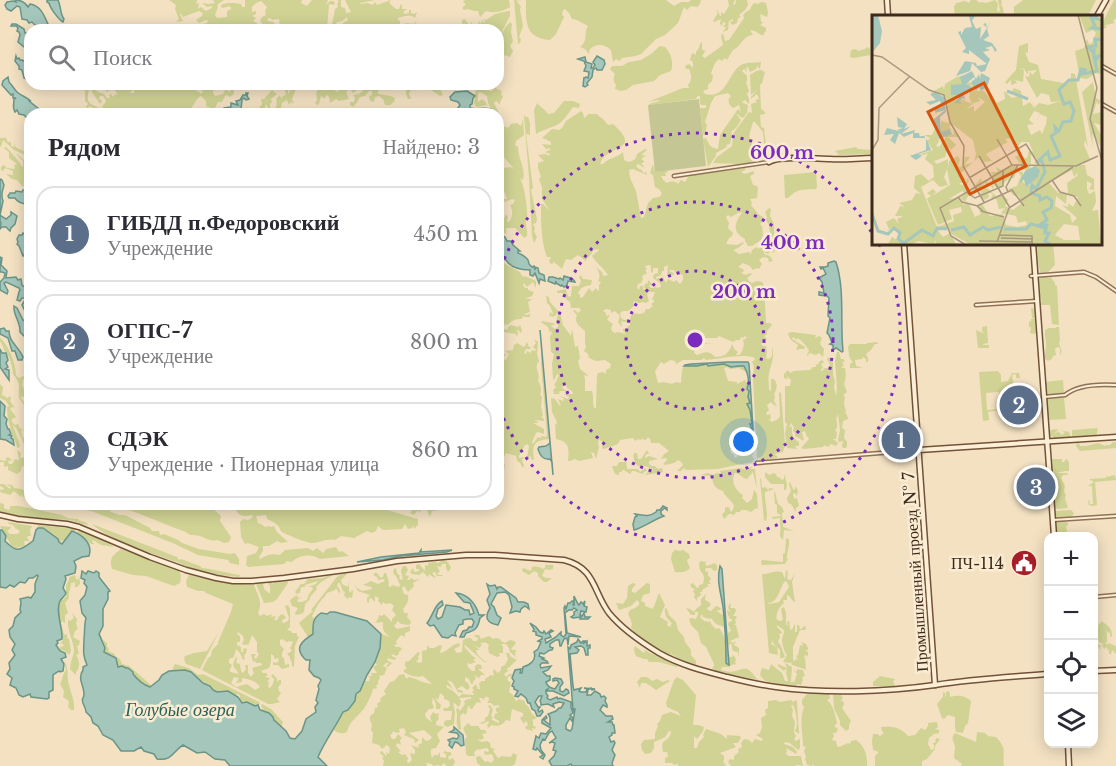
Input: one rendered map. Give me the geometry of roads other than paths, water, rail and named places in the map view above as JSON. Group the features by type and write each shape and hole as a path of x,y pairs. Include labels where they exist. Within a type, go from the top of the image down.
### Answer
{"street":[{"path":"887,0 888,15"},
{"path":"1098,15 1106,0"},
{"path":"1101,66 1116,75"},
{"path":"1101,104 1116,112"},
{"path":"674,176 769,162 773,159 872,158"},
{"name":"Промышленный проезд № 7","path":"904,244 935,685"},
{"path":"1033,244 1033,275 1037,301 1054,532"},
{"path":"1033,275 1085,273 1096,277 1116,291"},
{"path":"976,305 1037,301"},
{"path":"1044,397 1065,395 1087,385 1116,385"},
{"path":"756,463 1116,437"},
{"path":"0,515 80,527 186,570 233,581 284,578 397,561 466,555 564,560 575,563 588,575 614,618 643,643 664,656 718,675 778,688 829,691 906,688 1044,674"},
{"path":"1053,520 1116,516"},
{"path":"1098,597 1116,595"},
{"path":"1098,671 1116,670"},
{"path":"1068,748 1069,766"}],"water":[{"path":"15,0 19,0 28,7 30,4 34,5 43,14 48,24 29,23 22,19 20,7 17,6 11,11 5,5 7,2 16,2"},
{"path":"47,0 58,0 63,22 55,14"},
{"path":"16,24 24,29 24,47 18,42 20,35 18,28 11,26"},
{"path":"16,56 17,59 24,61 24,78 22,70 15,61"},
{"path":"597,56 604,60 605,64 602,70 596,68 593,70 592,77 585,87 583,86 584,77 588,78 589,72 584,71 586,66 584,61 578,59 585,57 586,62 592,64 591,68 593,68 595,65 593,62"},
{"path":"8,77 16,91 38,108 24,108 24,115 19,114 17,110 15,112 13,106 16,98 13,98 13,94 11,95 2,85"},
{"path":"467,91 475,96 470,108 458,108 460,105 458,102 451,100 450,97 455,92"},
{"path":"248,93 249,99 242,100 241,108 224,108 231,107 231,103 238,105 236,101"},
{"path":"0,179 4,185 0,215"},
{"path":"24,190 24,204 8,196 16,191"},
{"path":"11,212 17,216 10,231 6,227 0,229 0,215 6,219"},
{"path":"24,234 23,256 17,244 19,235"},
{"path":"504,236 520,251 518,253 527,258 535,270 535,267 538,268 539,273 544,275 545,281 540,279 539,283 535,273 533,276 530,275 530,270 516,268 504,259"},
{"path":"0,257 2,258 1,265 7,271 6,278 21,279 24,298 17,300 19,288 6,282 4,283 7,294 0,290 0,282 5,273 0,272"},
{"path":"834,261 839,272 840,283 842,352 836,348 833,350 827,333 830,318 828,316 829,298 819,295 819,292 824,293 819,278 826,274 820,267 828,266 828,263"},
{"path":"564,276 572,278 575,282 568,281 564,287 556,281 555,284 548,281 549,277 563,280"},
{"path":"14,306 24,321 24,336 20,332"},
{"path":"4,328 9,331 23,357 22,360 18,360 15,351 12,351 8,338 0,334 0,329"},
{"path":"540,330 552,462 542,457 538,449 550,443"},
{"path":"0,349 2,353 6,353 8,367 5,369 9,370 9,380 0,367"},
{"path":"729,362 748,362 749,364 754,445 750,410 747,404 750,403 747,389 748,377 744,366 731,367 724,364 708,366 707,364 684,366"},
{"path":"0,401 5,406 4,416 7,419 6,424 14,445 0,439"},
{"path":"663,506 667,508 661,511 664,516 634,530 633,524 637,516 635,514 650,515"},
{"path":"38,528 43,528 62,544 72,531 86,540 90,548 89,556 74,561 75,573 65,576 63,588 66,593 58,609 62,639 57,641 56,645 66,657 61,659 64,664 63,671 53,675 53,690 49,692 47,699 31,697 30,694 23,697 19,695 16,688 10,685 12,678 7,674 10,669 9,663 15,655 12,650 15,644 10,637 9,630 21,612 20,599 31,598 35,592 38,576 29,578 25,583 20,582 14,587 10,585 6,588 0,587 0,530 6,536 5,541 17,549 33,541"},
{"path":"421,550 421,552 452,550 357,562 419,553"},
{"path":"720,566 729,665 726,663 724,614 719,581"},
{"name":"Голубые озера","path":"82,571 86,574 88,571 99,573 99,577 110,591 103,609 103,626 99,634 105,648 104,652 116,658 118,667 128,668 139,680 150,687 169,671 191,672 217,692 228,691 238,697 242,703 258,705 260,710 273,717 290,738 295,739 302,731 306,719 316,712 315,707 318,703 316,700 321,680 309,670 310,660 302,656 300,645 313,634 313,625 318,615 335,612 367,621 381,634 380,648 360,691 356,694 355,701 348,710 343,712 318,757 327,766 230,766 225,760 215,759 205,752 197,753 183,745 166,759 157,759 154,754 144,751 141,747 134,751 121,751 113,740 103,735 98,726 93,723 82,701 84,694 81,676 83,667 87,665 84,657 86,618 82,613 80,601 87,587 85,580 81,578"},
{"path":"487,584 495,585 497,589 501,587 518,602 528,604 529,609 525,606 520,612 510,613 512,607 509,595 505,592 497,593 491,604 501,618 498,625 491,623 487,617 490,608 487,600 490,594"},
{"path":"456,593 468,598 474,603 479,615 484,615 480,618 476,628 466,633 464,637 460,637 463,631 472,627 474,622 472,619 463,620 463,624 459,625 455,633 456,636 442,637 434,625 430,626 427,623 439,603 442,601 443,605 438,609 436,616 438,619 442,617 446,605 469,610 470,615 474,613 470,603 464,602"},
{"path":"574,596 579,605 585,601 584,606 587,607 586,612 581,611 580,615 584,613 585,617 590,617 588,619 573,618 571,617 577,610 574,608 569,610 565,613 567,633 581,637 569,636 568,645 567,638 561,646 559,640 556,640 550,644 552,650 544,654 540,653 539,656 548,663 542,663 541,668 551,666 543,672 550,676 550,680 546,682 547,685 555,689 559,683 553,679 561,679 563,683 560,691 563,692 566,689 569,693 564,696 547,691 548,689 546,690 547,698 550,700 557,697 571,702 571,708 574,711 572,710 573,713 570,715 573,718 572,721 570,718 566,725 566,729 570,731 572,729 575,709 573,709 568,647 570,649 578,639 581,643 585,641 583,644 587,641 587,646 590,645 588,655 581,646 575,647 579,650 577,653 570,654 573,686 574,690 581,688 579,691 581,692 586,692 587,689 584,688 590,689 587,695 595,691 601,697 606,698 607,707 603,705 600,710 606,716 612,716 613,719 608,722 614,725 615,733 609,737 611,742 615,743 612,750 615,755 613,766 572,766 571,764 552,766 549,761 556,751 553,750 555,743 549,743 556,738 552,731 540,745 545,755 543,759 540,757 543,755 537,748 533,749 536,736 539,738 541,733 546,734 551,728 542,723 542,720 546,716 544,720 550,725 548,714 561,708 564,703 553,704 554,707 548,704 541,705 542,696 539,696 535,702 540,707 539,712 542,710 543,712 537,716 526,698 521,694 518,697 515,696 518,691 512,686 515,670 521,669 520,673 522,673 523,667 532,662 535,657 534,652 541,642 538,641 542,639 533,631 530,623 540,632 544,631 546,634 553,631 549,633 551,637 545,639 546,643 561,632 564,637 566,634 564,608 565,606 566,609 568,603 574,601"},
{"path":"454,727 463,735 464,745 461,746 455,742 452,748 448,740 457,739 459,736 457,733 450,732 454,730"}],"place":[{"name":"ОГПС-7","path":"1019,405"},
{"name":"ГИБДД п.Федоровский","path":"901,440"},
{"name":"СДЭК","path":"1036,487"},
{"name":"ПЧ-114","path":"1024,563"}]}
